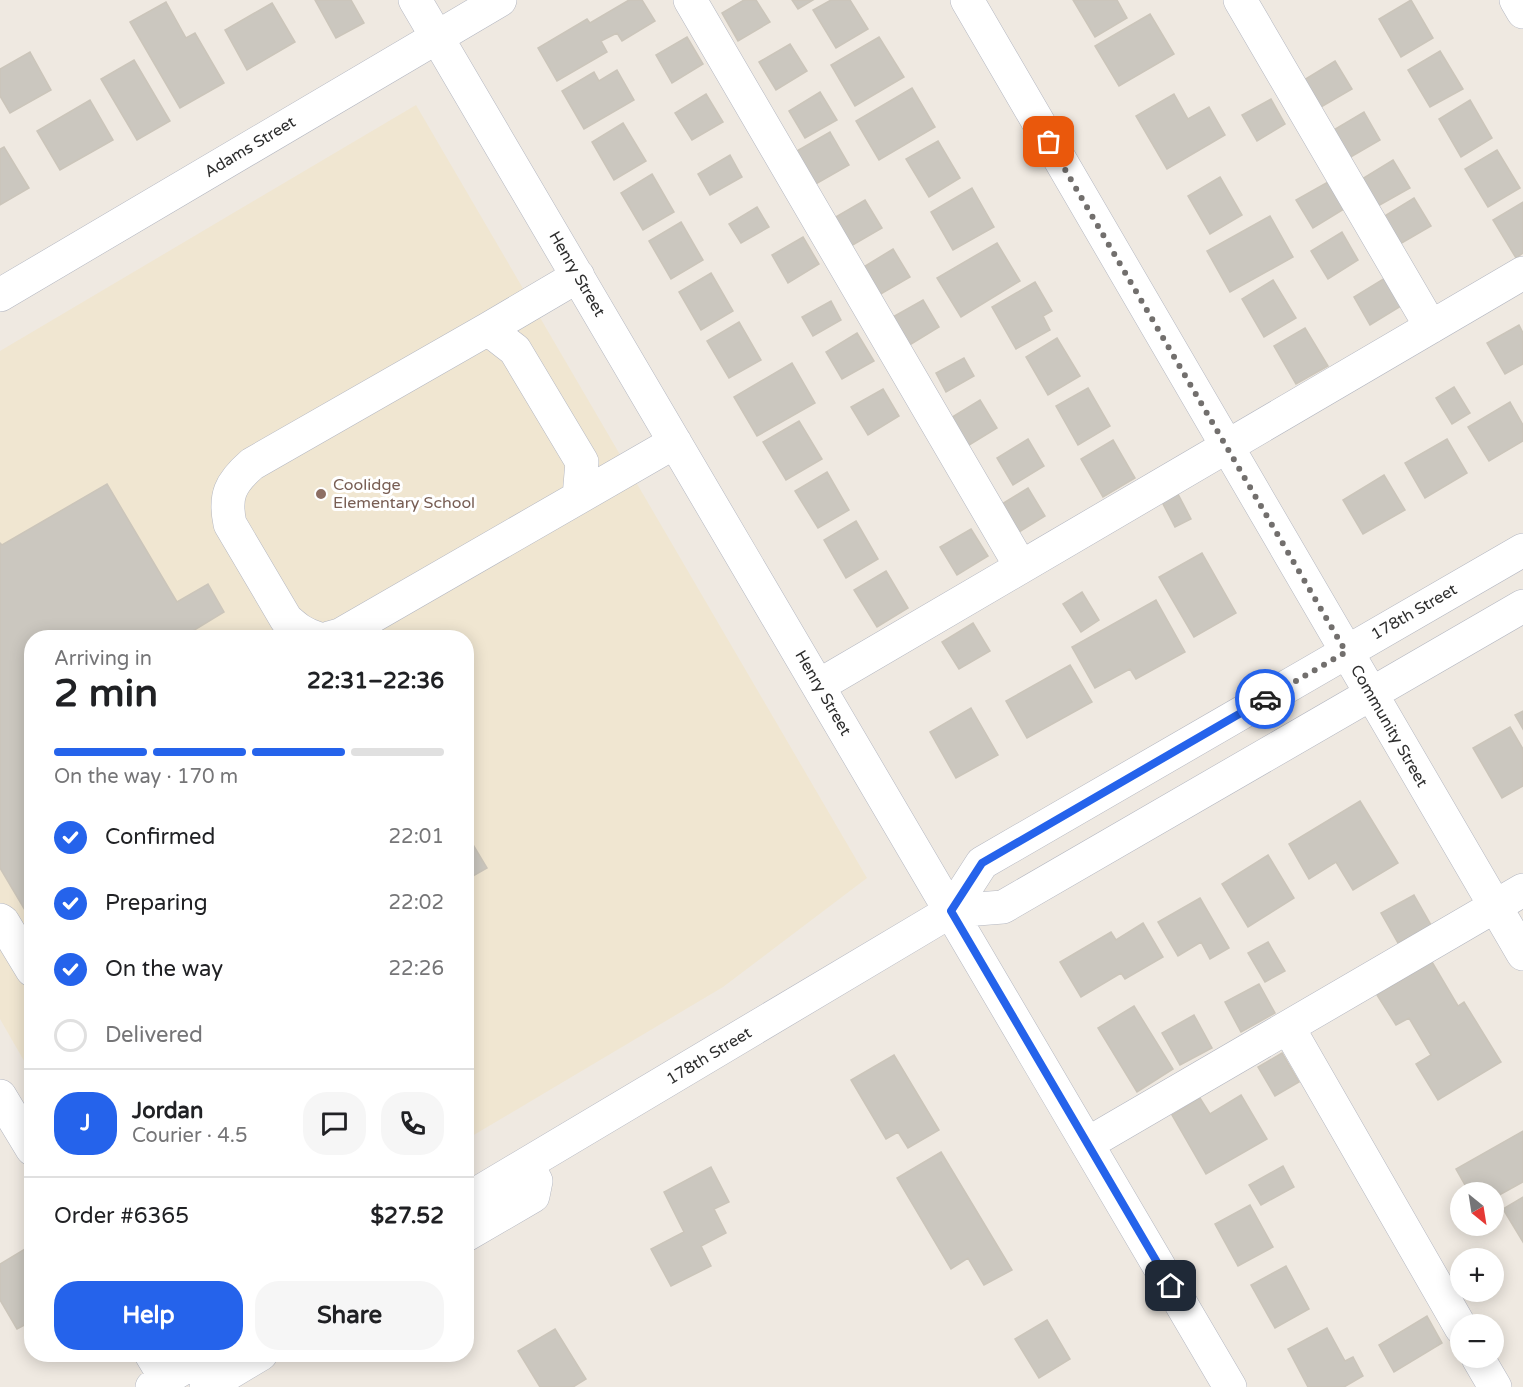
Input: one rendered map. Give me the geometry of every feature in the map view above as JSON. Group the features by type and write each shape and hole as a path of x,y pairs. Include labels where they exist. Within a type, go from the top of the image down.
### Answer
{"street":[{"name":"Henry Street","path":"416,0 1230,1387"},
{"name":"Adams Street","path":"0,296 500,0"},
{"path":"690,0 1021,567"},
{"name":"Community Street","path":"967,0 1523,954"},
{"path":"1240,0 1431,327"},
{"path":"1516,0 1523,12"},
{"path":"818,686 1523,273"},
{"path":"298,630 286,619 230,525 227,510 229,494 239,476 252,464 578,276"},
{"path":"489,329 515,350 582,462 579,497"},
{"path":"349,630 675,442"},
{"name":"178th Street","path":"474,1195 951,911 982,863 1523,550"},
{"name":"178th Street","path":"951,911 1003,907 1523,606"},
{"path":"1087,1144 1523,890"},
{"path":"0,920 24,957"},
{"path":"1288,1027 1453,1314"},
{"path":"0,1096 24,1136"},
{"path":"474,1230 533,1196 536,1181 527,1164"},
{"path":"156,1373 186,1362"},
{"path":"206,1387 248,1362"},
{"path":"1484,1368 1495,1387"}],"shaded area":[{"name":"Coolidge Elementary School","path":"416,105 867,878 723,987 474,1135 474,630 24,630 24,1061 0,1019 0,351"}],"building":[{"path":"315,0 351,0 364,23 336,38"},
{"path":"629,0 642,0 655,21 622,41 617,33 601,41 607,52 557,81 538,48 587,19 590,23"},
{"path":"744,0 756,0 770,22 738,41 722,13"},
{"path":"792,0 813,0 798,9"},
{"path":"831,0 850,0 868,29 836,48 813,10"},
{"path":"1073,0 1117,0 1127,18 1095,37"},
{"path":"1411,0 1433,38 1401,57 1379,19"},
{"path":"166,2 186,38 195,33 224,83 180,108 130,22"},
{"path":"272,3 295,42 247,70 225,30"},
{"path":"1150,14 1174,54 1119,86 1095,46"},
{"path":"687,37 703,64 672,83 656,55"},
{"path":"879,37 904,77 855,106 831,65"},
{"path":"790,44 807,71 776,90 759,62"},
{"path":"1440,51 1463,89 1430,107 1408,70"},
{"path":"30,52 51,90 10,113 0,96 0,69"},
{"path":"134,60 170,121 137,140 101,79"},
{"path":"1335,61 1352,89 1321,107 1304,80"},
{"path":"617,70 634,100 584,129 562,91 594,72 599,81"},
{"path":"912,88 935,127 879,160 856,121"},
{"path":"820,92 837,120 805,138 789,111"},
{"path":"706,94 723,122 692,140 675,113"},
{"path":"1174,94 1188,119 1209,107 1225,135 1167,169 1136,116"},
{"path":"1271,99 1285,124 1257,141 1242,115"},
{"path":"90,100 113,140 60,170 37,131"},
{"path":"1470,100 1492,138 1461,157 1439,119"},
{"path":"1364,112 1380,140 1349,158 1332,131"},
{"path":"623,123 646,161 614,180 592,142"},
{"path":"830,132 849,165 814,185 795,152"},
{"path":"938,141 960,178 929,197 906,159"},
{"path":"4,147 29,188 0,205 0,149"},
{"path":"1497,150 1520,188 1488,207 1465,169"},
{"path":"730,155 742,177 710,195 698,174"},
{"path":"1393,160 1410,188 1378,206 1362,179"},
{"path":"652,174 674,212 643,230 621,193"},
{"path":"1220,177 1242,215 1210,234 1188,196"},
{"path":"1328,182 1344,209 1313,228 1296,200"},
{"path":"972,188 994,227 953,250 931,212"},
{"path":"1414,198 1431,226 1400,244 1383,217"},
{"path":"865,200 882,228 851,246 834,218"},
{"path":"1523,202 1523,253 1516,258 1493,220"},
{"path":"757,207 769,227 741,243 729,224"},
{"path":"1270,216 1293,257 1230,292 1207,251"},
{"path":"681,222 703,260 671,279 649,241"},
{"path":"1342,232 1358,260 1328,279 1311,251"},
{"path":"803,237 819,264 788,283 772,255"},
{"path":"997,243 1020,281 961,317 937,278"},
{"path":"893,249 910,277 879,295 862,268"},
{"path":"711,273 733,311 701,330 679,292"},
{"path":"1385,278 1401,306 1370,325 1354,297"},
{"path":"1273,280 1296,318 1264,337 1242,299"},
{"path":"1035,282 1052,311 1043,316 1050,330 1016,349 992,307"},
{"path":"923,300 939,327 908,346 891,318"},
{"path":"831,301 841,320 813,336 802,317"},
{"path":"739,322 761,360 729,378 707,341"},
{"path":"1519,325 1523,333 1523,364 1505,374 1487,343"},
{"path":"1305,328 1328,366 1296,384 1274,346"},
{"path":"857,333 874,361 842,379 826,352"},
{"path":"1057,338 1080,376 1048,395 1026,357"},
{"path":"964,358 974,376 946,392 936,373"},
{"path":"792,363 815,403 757,436 734,397"},
{"path":"1454,387 1470,413 1452,424 1436,398"},
{"path":"1088,388 1110,426 1078,445 1056,406"},
{"path":"883,389 899,416 868,435 851,407"},
{"path":"980,400 997,428 966,447 949,419"},
{"path":"1510,402 1523,425 1523,441 1489,461 1468,427"},
{"path":"799,421 822,459 786,480 763,442"},
{"path":"1028,439 1044,466 1013,485 997,458"},
{"path":"1447,439 1467,473 1425,498 1405,463"},
{"path":"1113,440 1135,478 1103,497 1081,459"},
{"path":"827,472 849,510 818,528 795,491"},
{"path":"1384,475 1405,510 1363,534 1343,500"},
{"path":"107,484 177,602 208,584 224,612 194,630 24,630 24,908 0,868 0,543 2,545"},
{"path":"1028,488 1045,516 1014,535 997,507"},
{"path":"1178,494 1191,519 1175,527 1162,502"},
{"path":"856,521 878,559 846,578 824,540"},
{"path":"971,529 988,556 957,575 940,547"},
{"path":"1202,553 1236,613 1194,637 1159,577"},
{"path":"886,571 908,608 877,627 854,590"},
{"path":"1082,592 1099,620 1081,632 1063,604"},
{"path":"1156,600 1185,652 1136,679 1130,669 1095,688 1072,647"},
{"path":"973,623 990,651 959,669 942,642"},
{"path":"1070,665 1092,702 1027,738 1006,701"},
{"path":"971,708 998,755 956,778 930,732"},
{"path":"1523,711 1523,729 1515,715"},
{"path":"1510,727 1523,749 1523,786 1502,798 1473,748"},
{"path":"1360,801 1398,863 1353,890 1336,862 1309,879 1289,844"},
{"path":"474,846 487,868 474,875"},
{"path":"1268,855 1294,898 1248,927 1222,884"},
{"path":"1414,895 1431,925 1398,943 1381,913"},
{"path":"1200,898 1229,948 1210,959 1201,942 1178,956 1158,922"},
{"path":"1143,923 1163,957 1125,979 1121,973 1081,997 1060,962 1111,932 1116,940"},
{"path":"1268,942 1285,971 1265,982 1248,953"},
{"path":"1432,962 1458,1006 1464,1002 1501,1062 1438,1100 1416,1064 1431,1055 1409,1018 1396,1025 1377,995"},
{"path":"1259,984 1275,1013 1241,1032 1225,1002"},
{"path":"1134,1006 1173,1069 1137,1092 1098,1028"},
{"path":"1194,1015 1212,1048 1180,1065 1162,1033"},
{"path":"1282,1053 1299,1082 1275,1096 1258,1067"},
{"path":"894,1055 939,1130 908,1148 898,1132 886,1139 851,1080"},
{"path":"1241,1095 1267,1139 1206,1174 1172,1115 1200,1098 1210,1114"},
{"path":"1523,1131 1523,1182 1504,1192 1504,1182 1463,1182 1456,1169"},
{"path":"941,1152 1012,1270 984,1285 968,1258 951,1269 897,1178"},
{"path":"1283,1166 1294,1187 1261,1205 1249,1185"},
{"path":"711,1167 729,1202 714,1209 726,1233 701,1246 711,1266 671,1286 651,1249 684,1232 664,1192"},
{"path":"1523,1197 1523,1242 1504,1211 1504,1208"},
{"path":"1250,1205 1273,1247 1238,1266 1215,1224"},
{"path":"24,1250 24,1325 17,1329 0,1300 0,1264"},
{"path":"1286,1266 1309,1309 1275,1328 1251,1285"},
{"path":"1427,1316 1442,1343 1394,1372 1379,1345"},
{"path":"1047,1320 1070,1359 1039,1378 1015,1339"},
{"path":"1327,1328 1345,1361 1353,1357 1363,1376 1344,1387 1308,1387 1288,1349"},
{"path":"555,1329 586,1379 573,1387 540,1387 518,1351"}],"way so far":[{"path":"1049,142 1346,652 1265,699"}],"place":[{"name":"Coolidge Elementary School","path":"321,494"}],"route":[{"path":"1171,1286 951,911 982,863 1265,699"}]}
